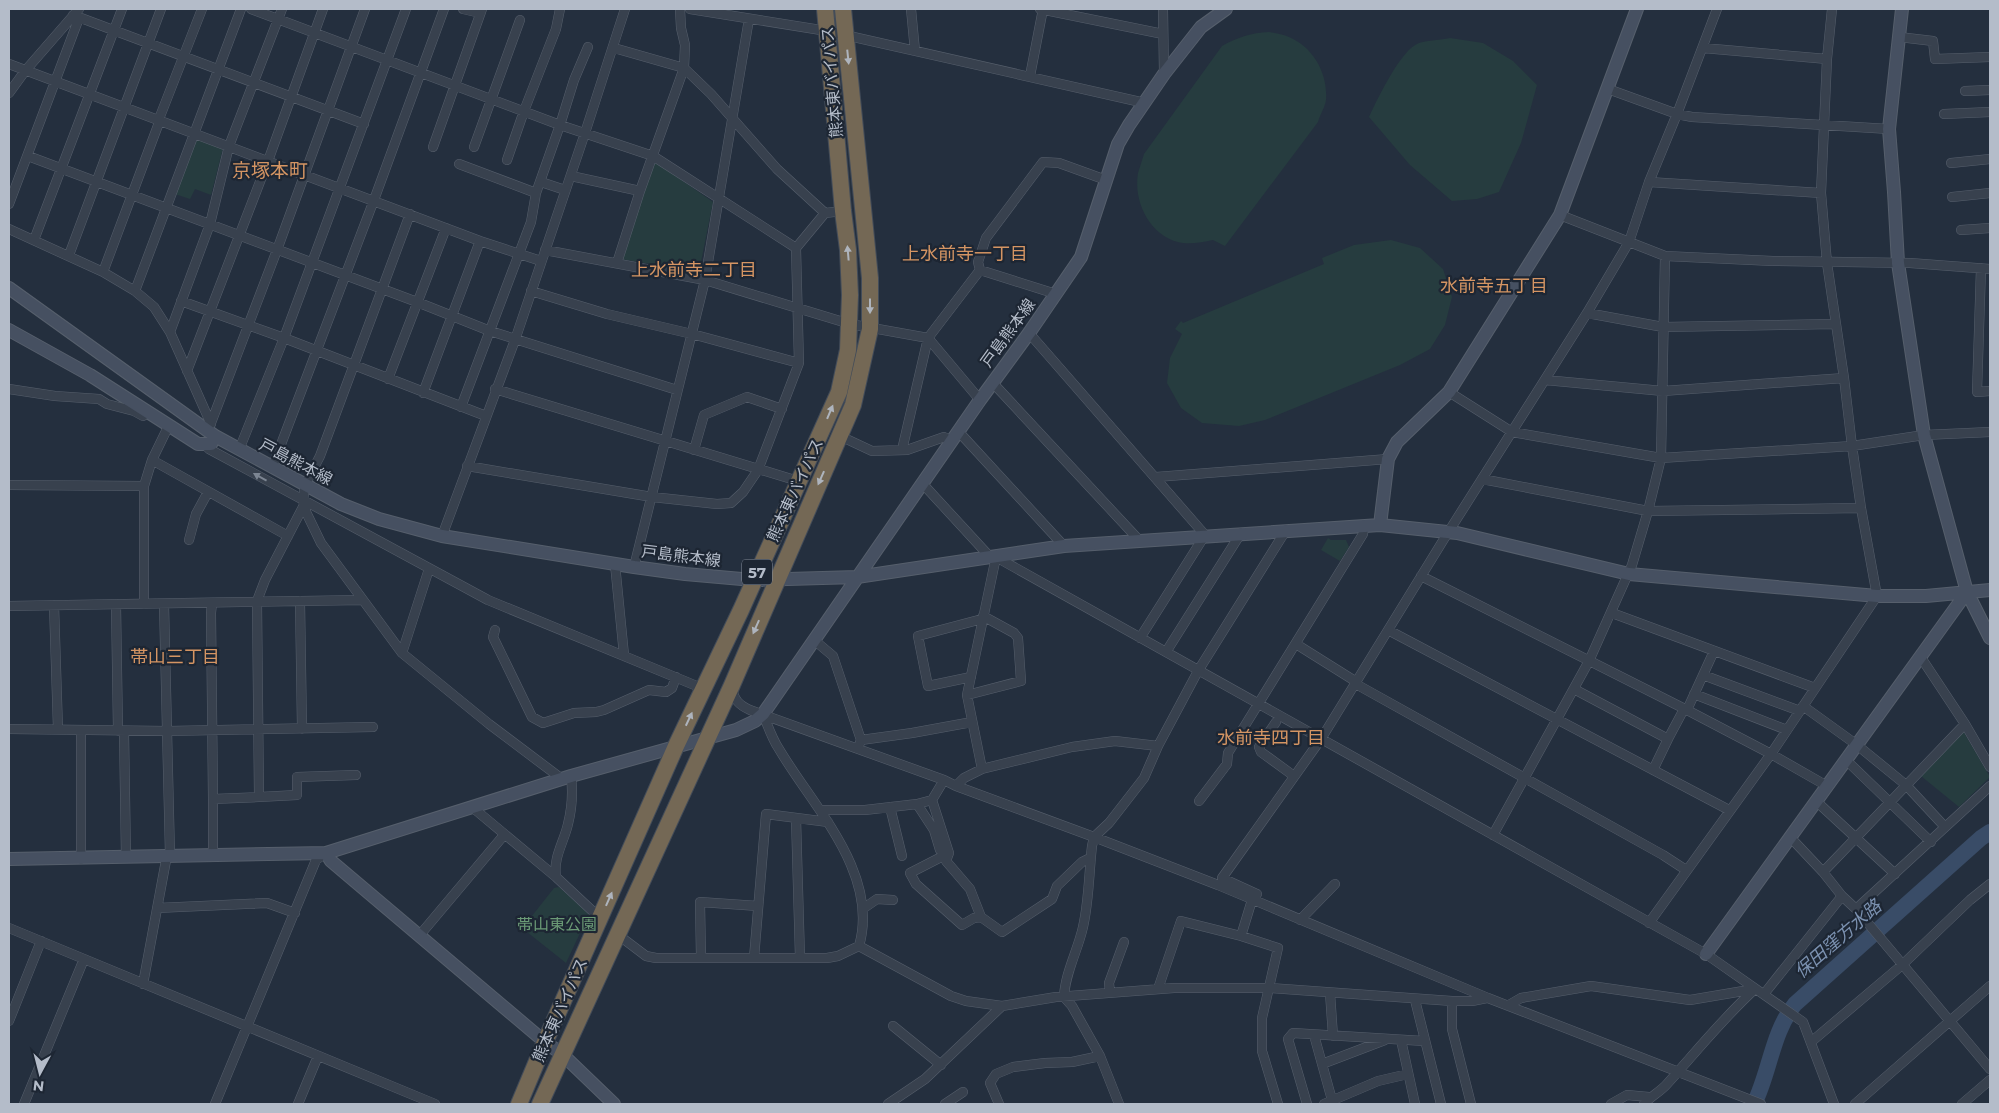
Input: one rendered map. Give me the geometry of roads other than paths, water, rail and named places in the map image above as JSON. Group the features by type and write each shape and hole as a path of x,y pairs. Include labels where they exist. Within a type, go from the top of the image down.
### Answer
{"highway":[{"name":"熊本東バイパス","path":"519,1104 676,746 704,689 839,392 848,350 850,324 848,250 825,9"},
{"name":"熊本東バイパス","path":"540,1104 732,685 853,405 870,329 870,278 843,9"}],"street":[{"path":"34,240 122,9"},
{"path":"69,255 161,9"},
{"path":"103,272 202,9"},
{"path":"135,292 241,9"},
{"path":"251,9 456,85 560,126 653,156 796,248"},
{"path":"170,332 210,224 229,146 282,9"},
{"path":"187,371 268,161 323,9"},
{"path":"365,9 277,250 247,324 211,423 209,449 304,503 488,600 704,689"},
{"path":"239,450 284,338 338,188 364,124 406,9"},
{"path":"272,468 444,9"},
{"path":"433,147 481,11 463,9"},
{"path":"507,160 556,29 560,9"},
{"path":"442,536 495,389 515,340 614,48 625,9"},
{"path":"617,263 640,191 684,68 685,45 681,28 680,9"},
{"path":"691,9 827,31 1145,103"},
{"path":"911,9 915,51"},
{"path":"1030,76 1042,9 1164,34"},
{"path":"1163,9 1164,74"},
{"name":"戸島熊本線","path":"9,288 210,441 239,450 341,504 379,519 442,536 685,574 753,580 857,577 1081,257 1118,144 1164,74 1201,27 1226,9"},
{"path":"1380,525 1388,459 1397,442 1449,392 1560,215 1637,9"},
{"path":"1242,936 1252,900 1257,894 1222,878 1320,739 1587,313 1629,242 1649,182 1717,9"},
{"path":"1649,922 1771,754 1876,596 1860,508 1827,263 1821,193 1827,59 1832,9"},
{"path":"1902,9 1889,129 1898,263 1924,436 1967,592 1990,638"},
{"path":"77,14 148,44 364,124"},
{"path":"9,94 25,71 77,14"},
{"path":"9,204 55,82 77,14"},
{"path":"634,567 705,280 749,19"},
{"path":"474,147 520,20"},
{"path":"1898,37 1933,41 1935,60 1990,57"},
{"path":"461,407 531,222 536,193 574,80 588,47"},
{"path":"614,48 684,68 710,94 777,169 825,213 843,212"},
{"path":"1703,48 1827,59"},
{"path":"9,64 446,228 541,261"},
{"path":"1608,89 1677,114 1692,117 1889,129"},
{"path":"1965,91 1990,90"},
{"path":"1944,114 1990,112"},
{"path":"28,156 490,331 677,390"},
{"path":"1951,163 1990,159"},
{"path":"980,270 978,262 986,238 1043,162 1059,163 1106,180"},
{"path":"459,164 536,193"},
{"path":"571,176 640,191"},
{"path":"540,182 565,190"},
{"path":"1649,182 1821,193"},
{"path":"1952,198 1990,193"},
{"path":"467,466 652,497 730,504 743,492 758,470 800,363 796,248 825,213"},
{"path":"410,214 320,456 305,485 304,503 321,543 402,653 489,724 567,777 573,795 568,823 557,858 556,877"},
{"path":"1560,215 1665,256 1827,263 1898,263 1986,268 1976,392 1990,391"},
{"path":"388,379 446,228"},
{"path":"1961,230 1990,228"},
{"path":"9,229 103,272 135,292 154,307 170,332 211,423"},
{"path":"423,392 480,240"},
{"path":"545,250 705,280 850,324 928,338 980,400"},
{"path":"1493,835 1574,689 1612,613 1629,574 1648,511 1661,458 1665,256"},
{"path":"980,270 1056,294"},
{"path":"902,450 928,338 980,270"},
{"path":"531,291 607,314 692,334 800,363"},
{"path":"181,301 316,350 486,416"},
{"path":"1587,313 1663,326 1835,324"},
{"path":"9,330 90,375 198,444 210,441"},
{"path":"1029,333 1205,535"},
{"path":"1545,380 1663,391 1844,378"},
{"path":"992,382 1139,540"},
{"path":"9,389 55,396 99,399 107,404 134,411 156,423 169,424"},
{"path":"495,389 798,481"},
{"path":"1449,392 1512,432 1661,458 1852,446 1924,436 1990,432"},
{"path":"694,450 704,415 747,397 782,409"},
{"path":"144,604 144,486 152,460 169,424"},
{"path":"840,436 872,451 915,448 944,437 954,436 1064,546"},
{"path":"1156,478 1388,459"},
{"path":"152,460 288,536"},
{"path":"1482,480 1648,511 1860,508"},
{"path":"922,483 994,557 1706,954 1804,1022 1834,1104"},
{"path":"9,485 144,486"},
{"path":"189,540 196,514 208,492"},
{"path":"260,797 257,729 257,601 265,580 304,503"},
{"path":"1199,802 1227,764 1228,753 1363,534 1364,525"},
{"path":"9,859 326,853 567,777 736,730 755,721 764,714 857,577 1064,546 1205,535 1380,525 1449,532 1629,574 1876,596 1926,596 1990,590"},
{"path":"1118,1104 1100,1056 1072,1006 1064,997 1064,986 1077,952 1084,925 1090,858 1094,837 1109,823 1144,778 1158,746 1198,670 1286,530"},
{"path":"1166,652 1241,533"},
{"path":"1140,638 1205,535"},
{"path":"982,768 967,695 994,557"},
{"path":"615,564 624,656"},
{"path":"402,653 429,569"},
{"path":"1421,576 1686,710 1771,754 1827,786"},
{"path":"1706,954 1967,592"},
{"path":"9,606 363,600"},
{"path":"300,601 302,729"},
{"path":"212,603 213,855"},
{"path":"116,604 126,857"},
{"path":"143,984 169,855 164,604"},
{"path":"54,605 58,729"},
{"path":"1612,613 1815,688"},
{"path":"967,695 1020,681 1018,638 1014,633 982,617 918,636 928,686 971,677"},
{"path":"495,630 493,637 532,717 543,722 574,713 596,712 649,690 666,692 672,688 676,677"},
{"path":"1388,630 1729,810"},
{"path":"814,640 834,656 860,744"},
{"path":"1296,644 1355,682 1686,870"},
{"path":"1652,770 1686,710 1714,651"},
{"path":"1920,656 1990,767"},
{"path":"1703,676 1801,709 1857,745 1906,785 1945,827"},
{"path":"732,685 733,697 740,706 860,744 956,786 1094,837 1488,998 1761,1104"},
{"path":"1574,689 1668,739"},
{"path":"1694,694 1787,730"},
{"path":"764,714 778,749 821,810 854,872 864,908 863,934 860,946"},
{"path":"860,744 972,722"},
{"path":"1276,722 1259,747 1261,752 1294,776"},
{"path":"1823,872 1964,724"},
{"path":"9,729 168,731 373,727"},
{"path":"81,731 81,859"},
{"path":"956,786 964,778 982,768 1072,746 1100,742 1135,742 1158,746"},
{"path":"1846,760 1931,842"},
{"path":"213,798 297,795 297,777 356,775"},
{"path":"821,810 866,810 916,804 932,800 944,780"},
{"path":"1856,908 1931,842 1990,786"},
{"path":"932,800 949,853 946,861 970,889 981,917 1002,932 1052,900 1057,886 1082,862 1090,858"},
{"path":"1816,801 1895,874"},
{"path":"916,804 934,830 940,850"},
{"path":"472,807 556,877 601,919"},
{"path":"890,807 902,856"},
{"path":"754,958 766,814 828,822"},
{"path":"796,818 800,958"},
{"path":"418,936 504,835"},
{"path":"1790,838 1823,872 1842,896 1856,908 1990,1069"},
{"path":"215,1104 316,860 326,853"},
{"path":"326,853 331,860 418,936 562,1054 614,1104"},
{"path":"949,853 910,873 916,884 962,925 974,918 981,917"},
{"path":"1300,920 1335,884"},
{"path":"1811,1042 1902,965 1970,900 1990,884"},
{"path":"1764,994 1842,896"},
{"path":"864,908 877,899 893,900"},
{"path":"701,958 700,902 758,906"},
{"path":"157,908 267,903 295,913"},
{"path":"1158,989 1181,921 1242,936 1278,948 1262,1018 1262,1051 1278,1104"},
{"path":"9,928 435,1104"},
{"path":"617,934 646,956 656,958 826,958 838,956 860,946"},
{"path":"9,1021 41,942"},
{"path":"1110,993 1109,983 1124,942"},
{"path":"860,946 952,996 966,1001 1002,1006 1064,997 1158,989 1270,988 1415,1000 1472,1002 1488,998"},
{"path":"24,1104 84,959"},
{"path":"1509,1005 1521,998 1591,986 1690,1000 1755,989"},
{"path":"1855,1104 1990,986"},
{"path":"1611,1104 1627,1095 1647,1101 1665,1087 1738,1004 1755,989"},
{"path":"1330,993 1333,1036"},
{"path":"1415,1000 1441,1104"},
{"path":"1452,1001 1452,1030 1471,1104"},
{"path":"888,1104 925,1079 1002,1006"},
{"path":"893,1026 940,1065"},
{"path":"1307,1104 1288,1039 1293,1033 1424,1041"},
{"path":"1314,1035 1322,1064 1328,1102 1378,1081 1408,1074"},
{"path":"1322,1064 1388,1039"},
{"path":"1401,1040 1415,1104"},
{"path":"298,1104 318,1056"},
{"path":"999,1104 990,1083 996,1074 1013,1068 1072,1062 1100,1056"},
{"path":"1962,1104 1990,1080"},
{"path":"945,1104 963,1092"}],"waterway":[{"name":"保田窪方水路","path":"1754,1104 1781,1027 1795,1004 1990,832"}],"district":[{"name":"京塚本町","path":"270,170"},
{"name":"上水前寺一丁目","path":"965,254"},
{"name":"上水前寺二丁目","path":"694,270"},
{"name":"水前寺五丁目","path":"1494,286"},
{"name":"帯山三丁目","path":"175,657"},
{"name":"水前寺四丁目","path":"1271,738"}],"park label":[{"name":"帯山東公園","path":"557,924"}]}
